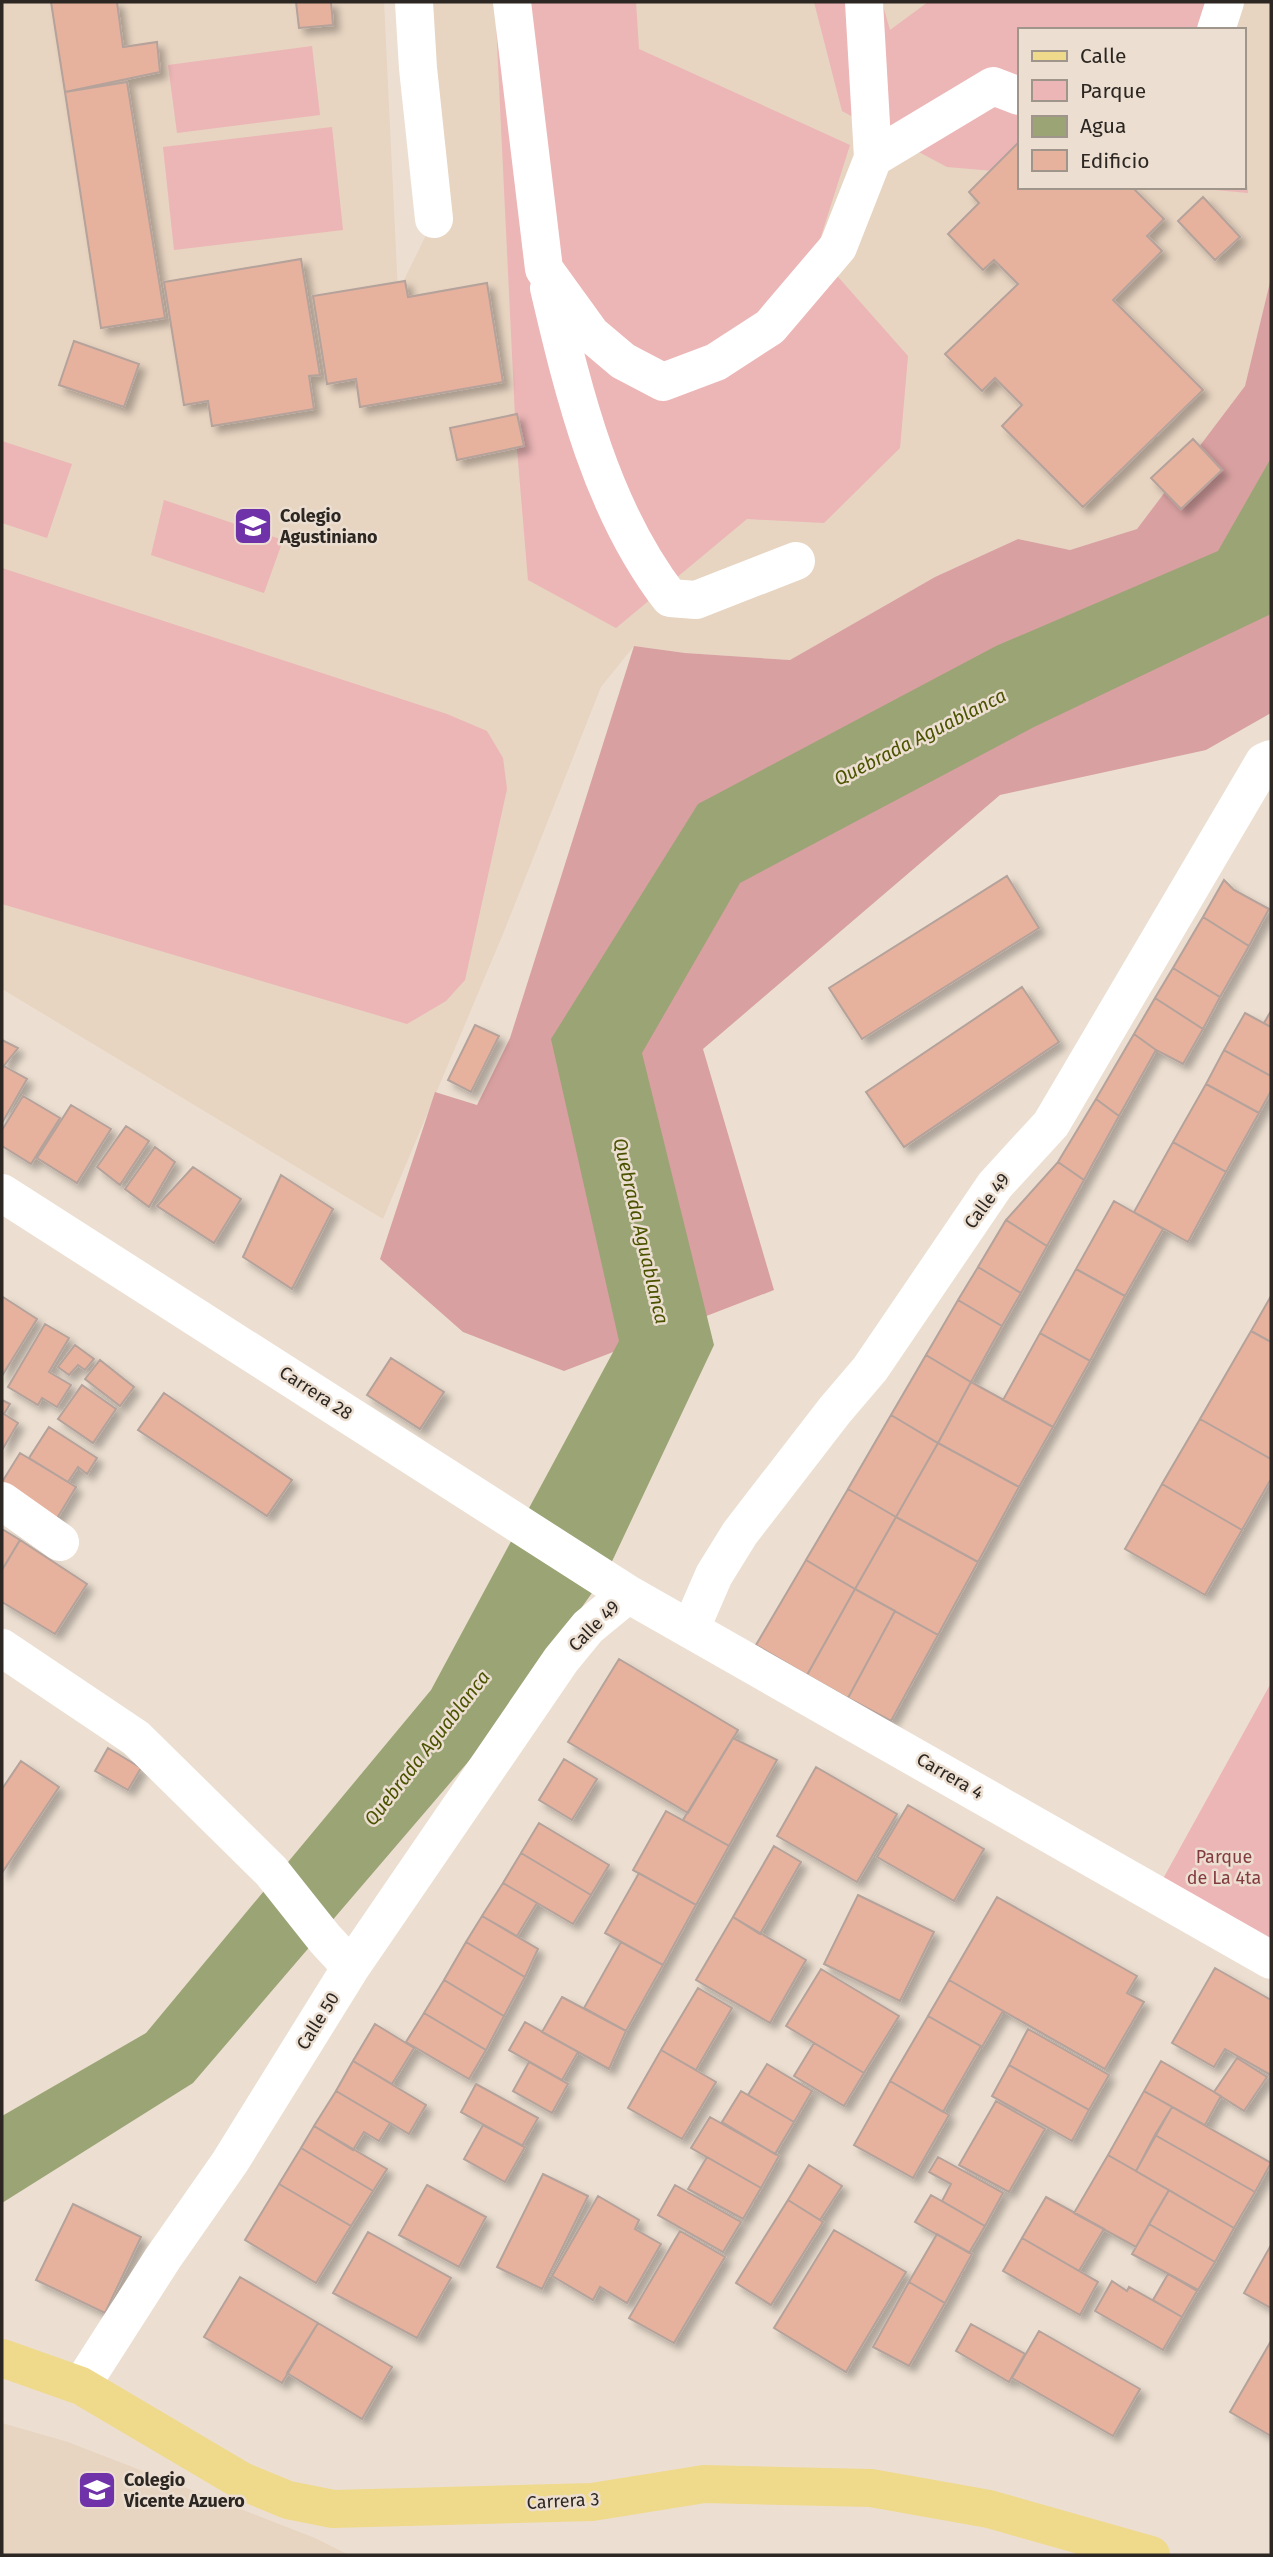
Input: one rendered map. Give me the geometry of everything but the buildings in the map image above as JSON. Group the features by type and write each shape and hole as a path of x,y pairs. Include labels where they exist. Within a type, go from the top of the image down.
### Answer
{"main road":[{"name":"Carrera 3","path":"2,2358 81,2386 242,2482 288,2500 333,2509 592,2502 704,2484 871,2488 989,2509 1150,2555"}],"street":[{"path":"414,2 434,219"},
{"path":"512,2 544,269 569,373 602,474 646,567 670,598 696,600 796,561"},
{"path":"544,269 591,334 623,361 663,382 716,362 770,327 838,247 873,158 864,2"},
{"path":"1217,28 1225,2"},
{"path":"873,158 993,86 1018,96"},
{"name":"Calle 49","path":"691,1628 714,1575 740,1533 870,1369 995,1185 1051,1124 1268,761"},
{"name":"Carrera 28","path":"2,1194 619,1587"},
{"path":"2,1501 60,1542"},
{"name":"Calle 49","path":"561,1660 619,1587"},
{"name":"Carrera 4","path":"619,1587 1271,1961"},
{"path":"2,1648 136,1738 271,1871 324,1940 351,1967"},
{"name":"Calle 50","path":"81,2386 163,2258 230,2162 351,1967 561,1660"}],"shaded area":[{"path":"2,2 384,2 398,292 434,219 414,2 1271,2 1271,278 1245,386 1137,529 1070,550 1018,539 935,577 790,660 685,653 634,646 601,687 503,934 383,1219 2,989"},
{"path":"1271,278 1271,713 1206,750 1000,795 703,1049 774,1290 564,1371 463,1332 380,1259 435,1092 477,1105 510,1038 634,646 685,653 790,660 935,577 1018,539 1070,550 1137,529 1245,386"},
{"name":"Colegio Vicente Azuero","path":"2,2423 68,2442 315,2538 349,2555 2,2555"}],"green space":[{"path":"495,2 636,2 639,49 850,145 816,252 908,356 900,448 824,523 747,519 616,628 528,580 516,437"},
{"path":"814,2 882,2 890,30 928,2 1228,2 1231,28 1018,28 1018,173 947,167 842,111"},
{"path":"312,46 320,115 177,133 168,65"},
{"path":"332,127 343,230 174,250 163,147"},
{"path":"1245,165 1248,193 1205,189 1245,189"},
{"path":"2,441 72,464 47,538 2,523"},
{"path":"164,500 283,540 264,593 151,555"},
{"path":"2,568 447,714 487,731 503,758 507,789 465,980 446,1001 407,1024 2,904"},
{"name":"Parque de La 4ta","path":"1271,1683 1271,1947 1159,1886"}],"water":[{"name":"Quebrada Aguablanca","path":"1271,458 1271,614 1034,727 740,883 642,1053 714,1345 607,1572 486,1741 193,2083 2,2203 2,2116 146,2033 431,1690 619,1341 551,1039 698,804 996,646 1218,551"}],"place":[{"name":"Colegio Agustiniano","path":"253,526"},
{"name":"Colegio Vicente Azuero","path":"97,2490"}]}
